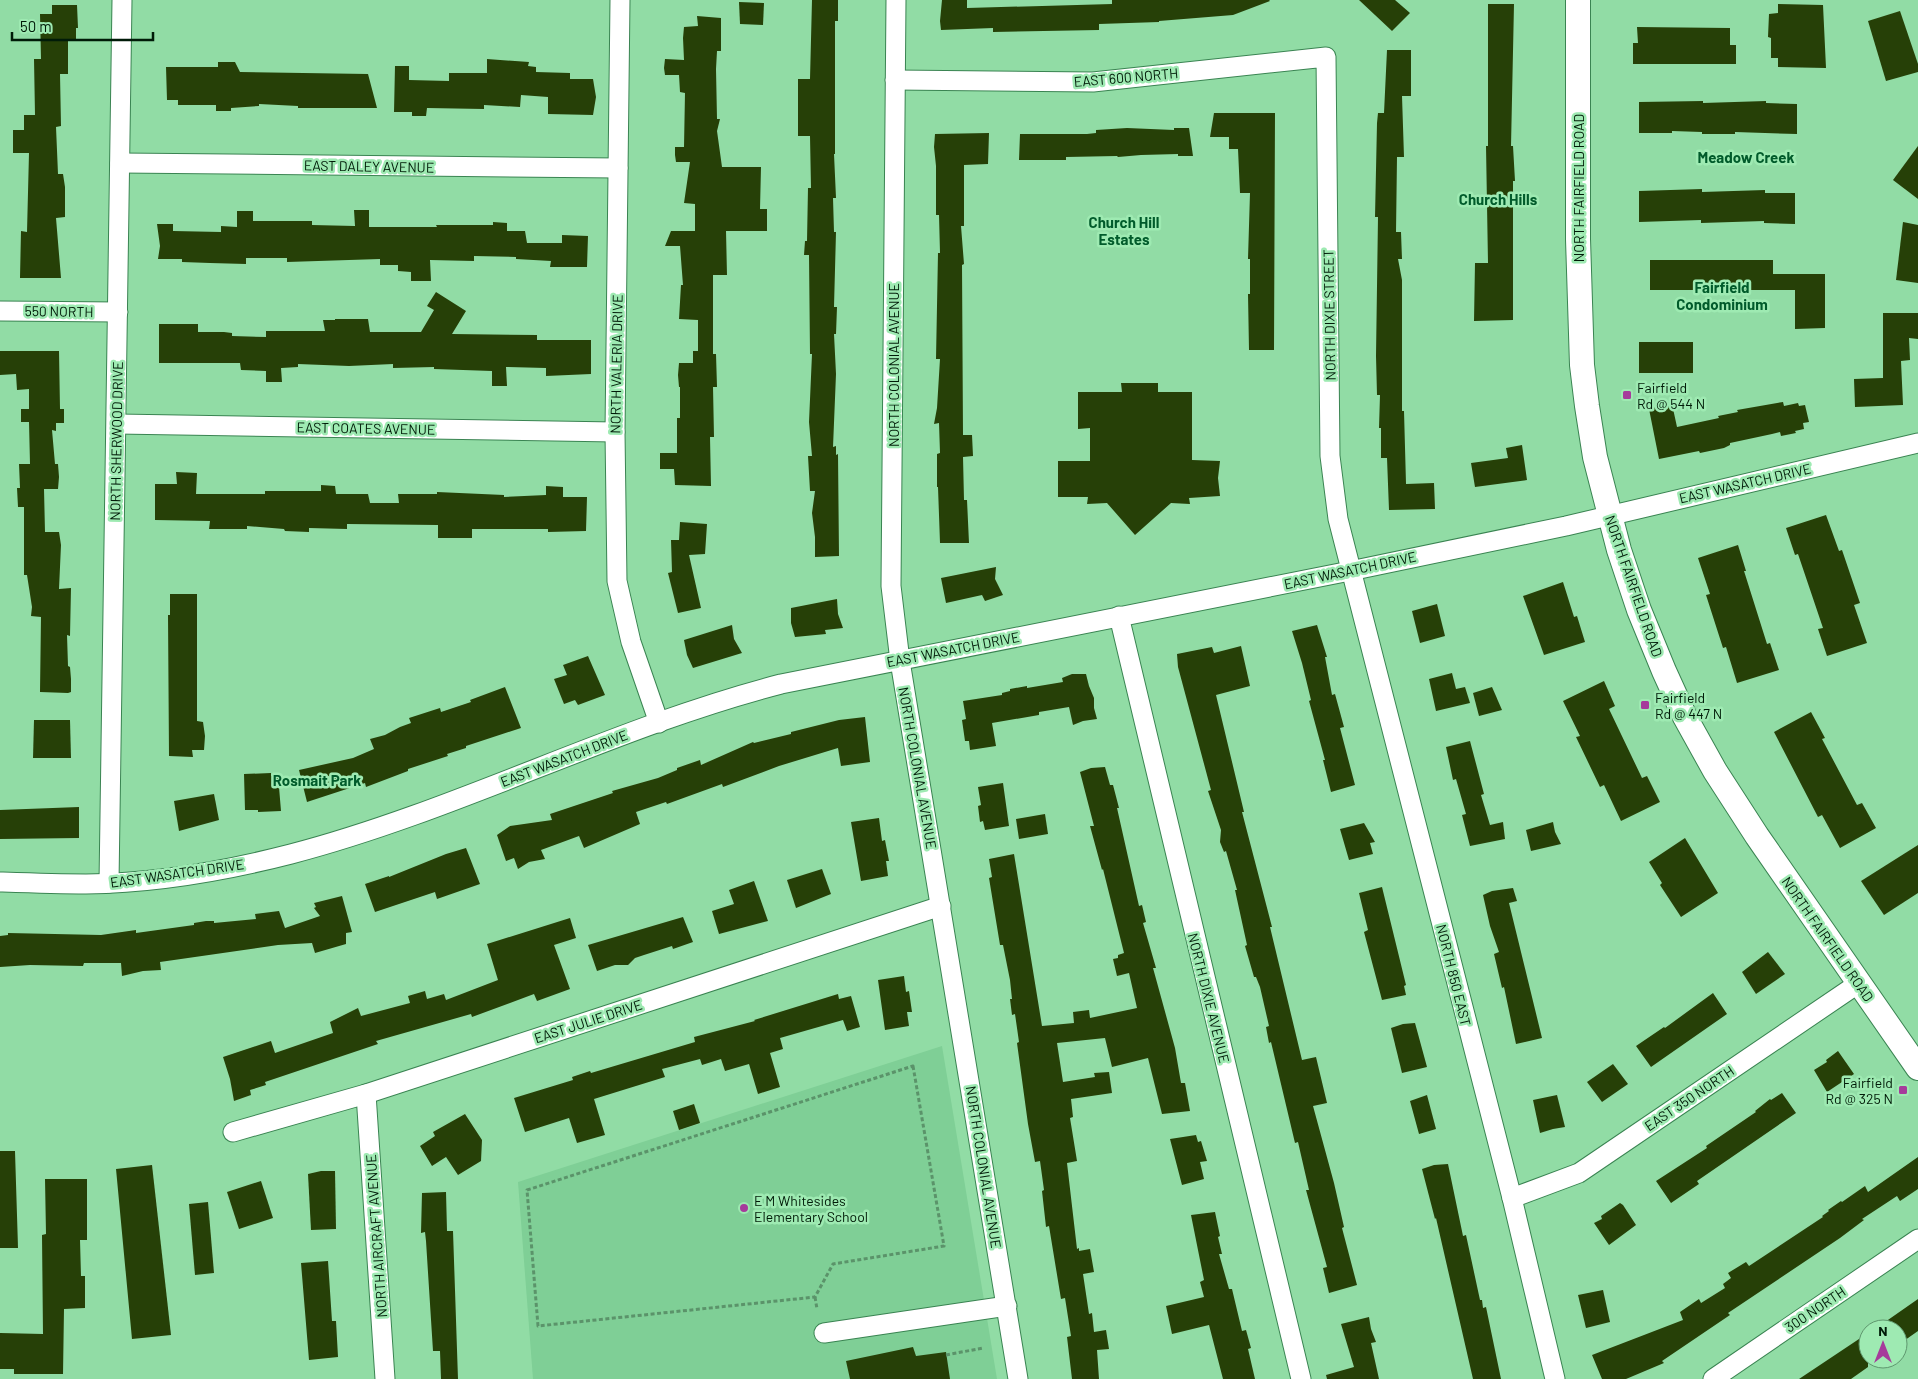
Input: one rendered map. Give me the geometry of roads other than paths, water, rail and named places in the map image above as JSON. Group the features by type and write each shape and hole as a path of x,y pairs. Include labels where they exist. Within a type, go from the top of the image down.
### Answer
{"main road":[{"name":"NORTH FAIRFIELD ROAD","path":"1578,0 1580,336 1590,431 1609,515 1639,610 1688,724 1735,804 1918,1068"}],"street":[{"name":"NORTH SHERWOOD DRIVE","path":"109,883 122,0"},
{"name":"NORTH VALERIA DRIVE","path":"620,0 615,432 617,581 631,642 660,722"},
{"name":"NORTH COLONIAL AVENUE","path":"896,0 891,586 900,661 1018,1379"},
{"name":"EAST 600 NORTH","path":"895,80 1093,82 1326,57"},
{"name":"NORTH DIXIE STREET","path":"1326,57 1330,456 1338,519 1350,571"},
{"name":"EAST DALEY AVENUE","path":"120,163 618,168"},
{"name":"550 NORTH","path":"0,311 118,312"},
{"name":"EAST COATES AVENUE","path":"117,424 615,432"},
{"name":"EAST WASATCH DRIVE","path":"0,882 109,883 149,880 254,863 307,849 398,820 710,704 781,684 1566,526 1918,443"},
{"name":"NORTH 850 EAST","path":"1350,571 1512,1198 1555,1379"},
{"name":"NORTH DIXIE AVENUE","path":"1119,616 1301,1379"},
{"name":"EAST JULIE DRIVE","path":"233,1132 366,1094 941,906"},
{"name":"EAST 350 NORTH","path":"1512,1198 1578,1173 1859,983"},
{"name":"NORTH AIRCRAFT AVENUE","path":"366,1094 385,1379"},
{"name":"300 NORTH","path":"1713,1379 1918,1239"},
{"path":"824,1334 1006,1306"}],"place":[{"name":"Fairfield Rd @ 544 N","path":"1627,395"},
{"name":"Fairfield Rd @ 447 N","path":"1645,705"},
{"name":"Fairfield Rd @ 325 N","path":"1903,1090"},
{"name":"E M Whitesides Elementary School","path":"744,1208"}],"district":[{"name":"Meadow Creek","path":"1746,157"},
{"name":"Church Hills","path":"1498,199"},
{"name":"Church Hill Estates","path":"1124,230"},
{"name":"Fairfield Condominium","path":"1722,296"},
{"name":"Rosmait Park","path":"317,780"}]}
